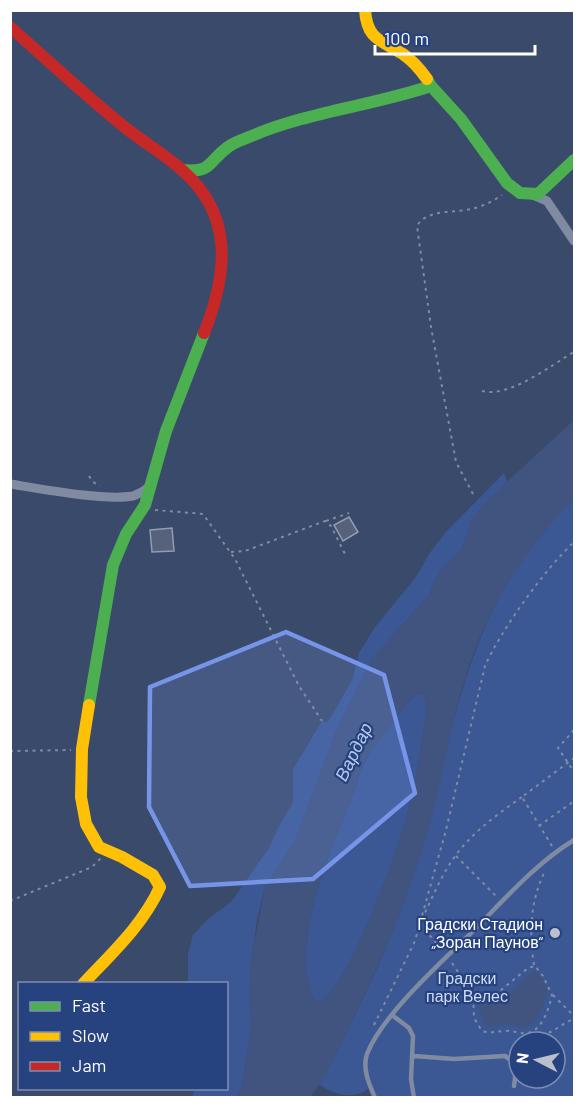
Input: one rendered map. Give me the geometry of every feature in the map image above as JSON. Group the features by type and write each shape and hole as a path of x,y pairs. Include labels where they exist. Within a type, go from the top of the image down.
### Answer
{"street":[{"path":"365,10 366,25 370,33 381,43 410,59 416,65 431,86 461,119 507,183 520,193 547,201 574,241"},
{"path":"10,27 127,129 182,170 205,195 219,223 222,244 221,274 212,313 166,431 143,508 126,534 111,576 82,749 82,810 86,824 99,847 153,875 160,887 141,916 85,982"},
{"path":"182,170 205,169 230,146 276,126 393,98 431,86"},
{"path":"533,195 547,186 574,160"},
{"path":"10,484 123,497 138,494 149,487"}],"lane":[{"path":"375,1098 366,1073 366,1056 392,1015 503,902 556,853 574,840"},
{"path":"392,1015 412,1031 414,1056 411,1079 414,1098"},
{"path":"414,1056 454,1059 507,1057"}],"path":[{"path":"473,494 456,462 431,327 417,226 420,221 432,216 483,205 512,188"},
{"path":"482,391 494,392 516,385 574,352"},
{"path":"89,476 100,486"},
{"path":"143,508 203,514 231,552 299,686 322,721"},
{"path":"231,552 245,551 349,513"},
{"path":"326,521 331,526 346,556"},
{"path":"372,1032 379,1013 411,953 446,830 485,666 495,646 528,597 574,542"},
{"path":"574,730 558,748 574,772"},
{"path":"10,751 82,749"},
{"path":"419,925 456,855 485,825 574,758"},
{"path":"522,797 556,853"},
{"path":"540,826 574,801"},
{"path":"10,901 92,867 100,859 99,847"},
{"path":"456,855 503,902"},
{"path":"546,869 538,887 532,917 534,966 552,993 574,1018 554,1030"},
{"path":"419,925 439,944 473,994 474,1018 482,1031 491,1033 507,1030"},
{"path":"473,994 489,997 495,995 528,968 534,966"},
{"path":"534,1030 546,1015 552,993"}],"highlighted area":[{"path":"286,632 384,675 415,793 313,879 190,886 149,807 150,687"}],"green space":[{"path":"504,473 507,482 473,518 462,549 442,570 430,594 372,659 336,732 294,843 265,887 257,920 250,973 251,1029 242,1086 237,1097 192,1097 195,1090 228,1090 228,982 188,982 188,954 193,935 208,919 231,902 269,848 293,802 293,769 322,721 327,722 331,717 352,680 359,653 375,627 416,577 429,554 445,533"},
{"name":"Градски парк Велес","path":"574,499 574,1097 375,1097 370,1087 351,1095 331,1091 319,1084 370,985 402,907 422,842 463,686 476,649 511,576 541,535"},
{"path":"422,693 427,706 416,778 400,838 356,948 331,992 320,1002 315,1000 308,979 306,954 308,928 314,900 332,847 370,753 408,703"}],"water":[{"name":"Вардар","path":"574,420 574,499 523,560 484,628 460,697 435,806 415,873 387,944 335,1057 310,1097 237,1097 242,1086 251,1029 250,973 265,887 294,843 336,732 372,659 430,594 442,570 462,549 473,518 485,502","holes":["422,693 425,697 426,712 420,755 400,838 356,949 331,993 320,1002 315,1000 308,979 306,954 308,928 323,873 366,760 404,707 418,694"]},
{"path":"534,970 540,975 548,990 541,1012 535,1021 526,1028 507,1024 491,1027 484,1023 478,1002 499,1000 510,993"}],"building":[{"path":"349,517 358,532 343,541 334,525"},
{"path":"172,528 174,551 152,552 150,530"}],"traffic: fast":[{"path":"182,170 205,168 233,144 271,128 431,86 427,79"},
{"path":"431,86 461,119 507,183 520,193 538,194 574,160"},
{"path":"89,705 113,565 126,534 145,505 166,431 204,333"}],"traffic: slow":[{"path":"365,10 366,20 372,33 410,59 427,79"},
{"path":"85,982 136,926 160,887 153,875 99,847 86,824 81,797 82,749 89,705"}],"traffic: jam":[{"path":"10,27 112,117 182,170 199,188 211,207 222,247 218,290 204,333"}],"place":[{"name":"Градски Стадион „Зоран Паунов“","path":"555,933"}]}
